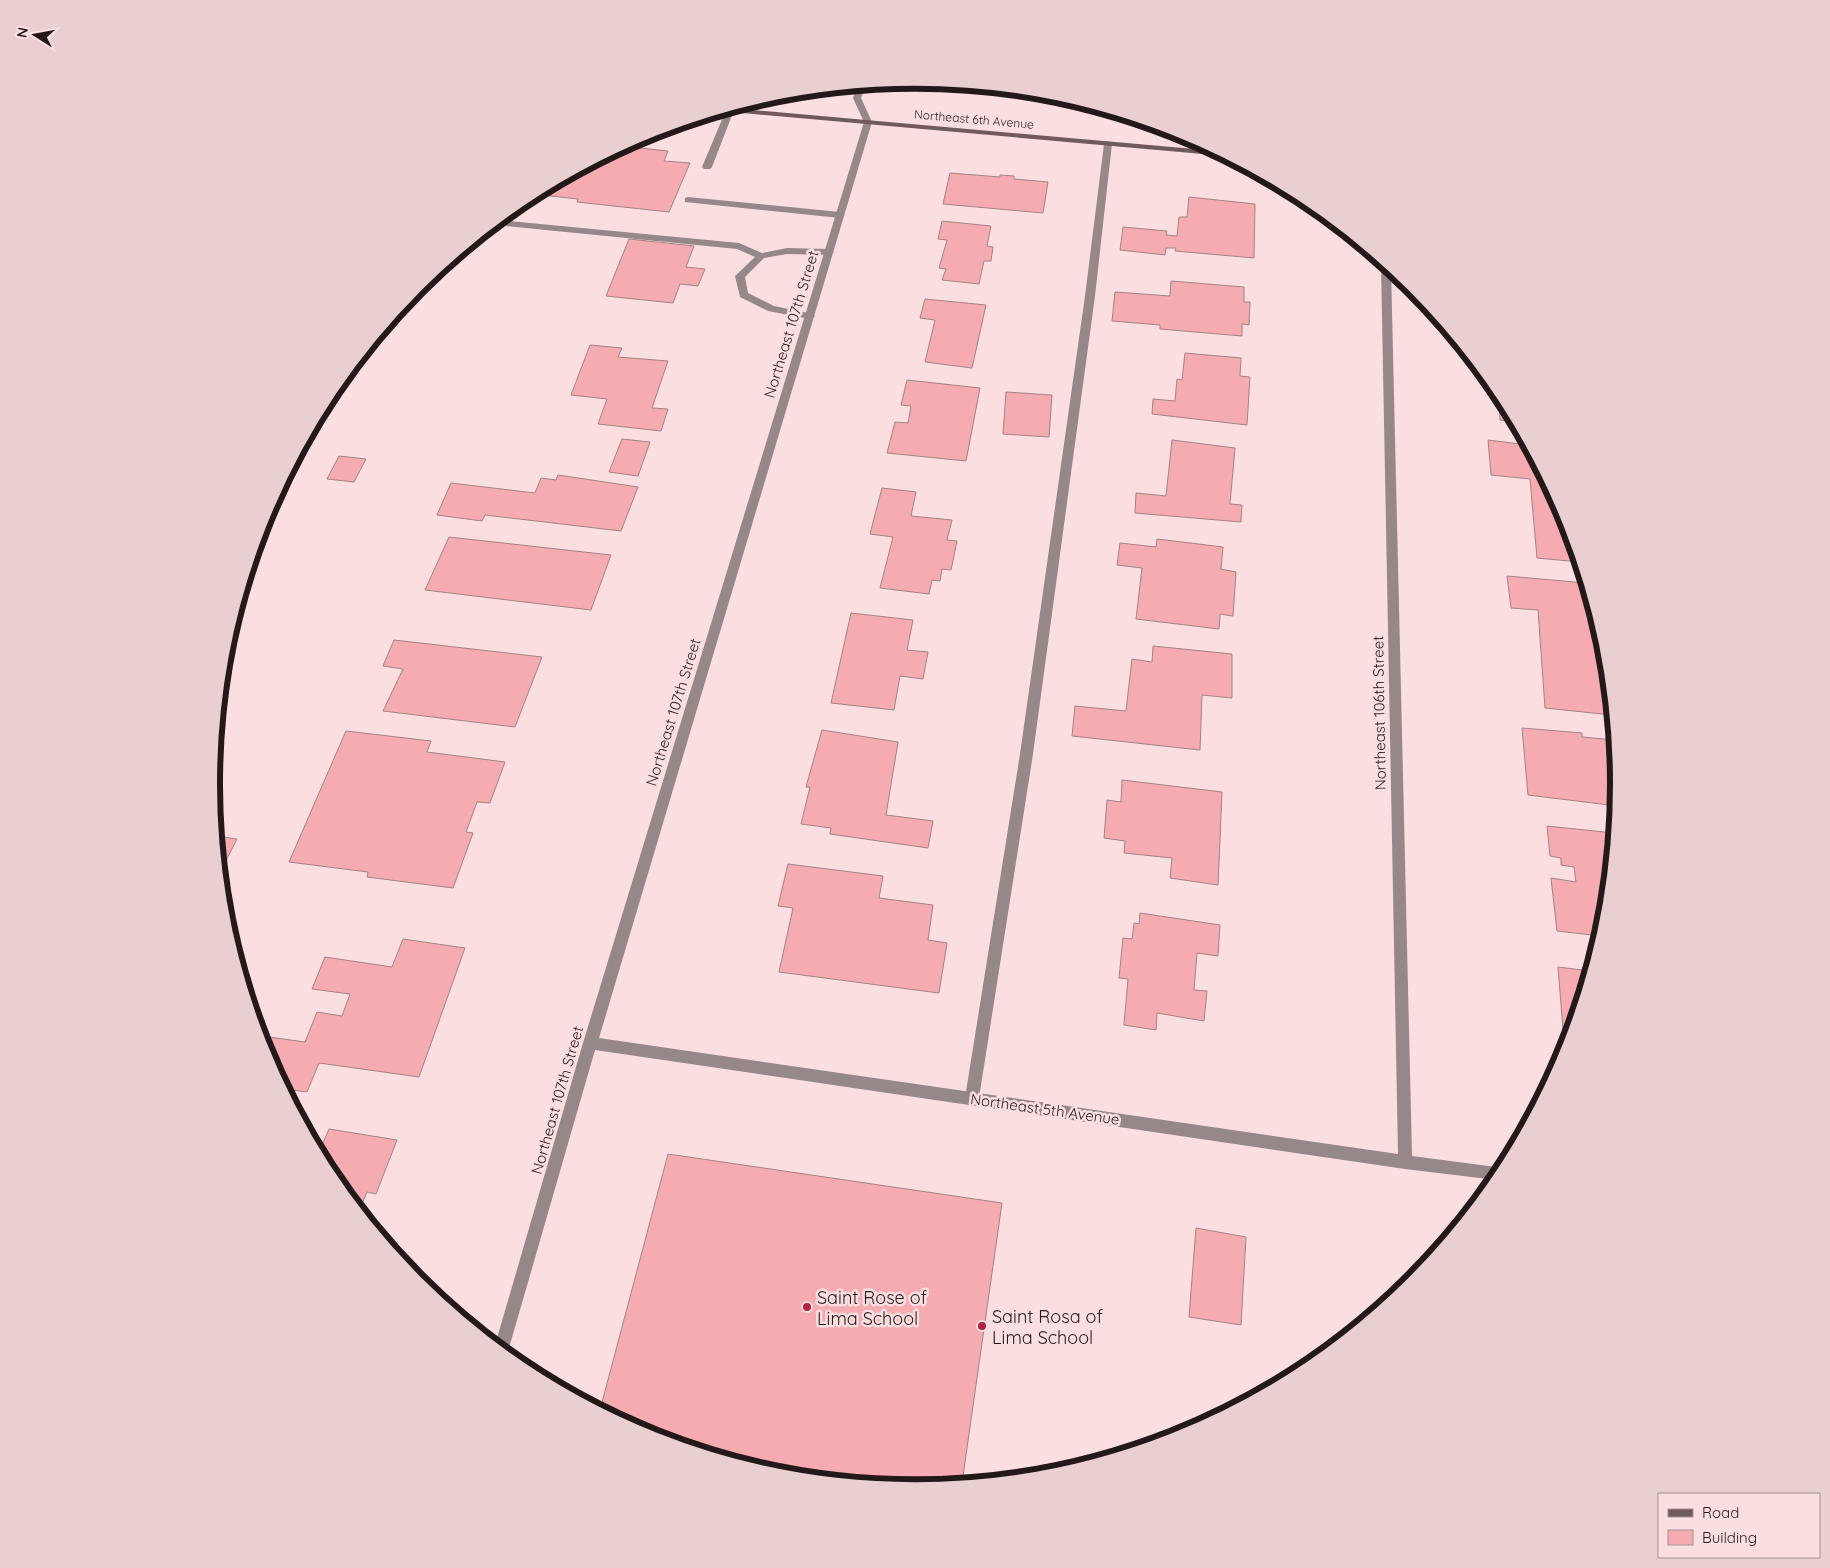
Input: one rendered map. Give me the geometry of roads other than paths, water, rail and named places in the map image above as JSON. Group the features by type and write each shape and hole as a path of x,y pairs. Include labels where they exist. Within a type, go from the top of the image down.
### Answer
{"main road":[{"name":"Northeast 6th Avenue","path":"739,111 1206,153"}],"street":[{"path":"860,91 857,98 868,122"},
{"path":"707,167 725,115"},
{"name":"Northeast 107th Street","path":"503,1344 590,1043 868,122"},
{"path":"972,1098 1021,803 1043,649 1082,364 1108,144"},
{"path":"688,200 840,215"},
{"path":"509,224 739,246 761,256"},
{"path":"810,316 771,310 743,295 740,276 761,256 787,251 829,252"},
{"name":"Northeast 106th Street","path":"1386,273 1405,1162"},
{"name":"Northeast 5th Avenue","path":"590,1043 1405,1162 1491,1173"}],"place":[{"name":"Saint Rose of Lima School","path":"807,1307"},
{"name":"Saint Rosa of Lima School","path":"982,1326"}]}
